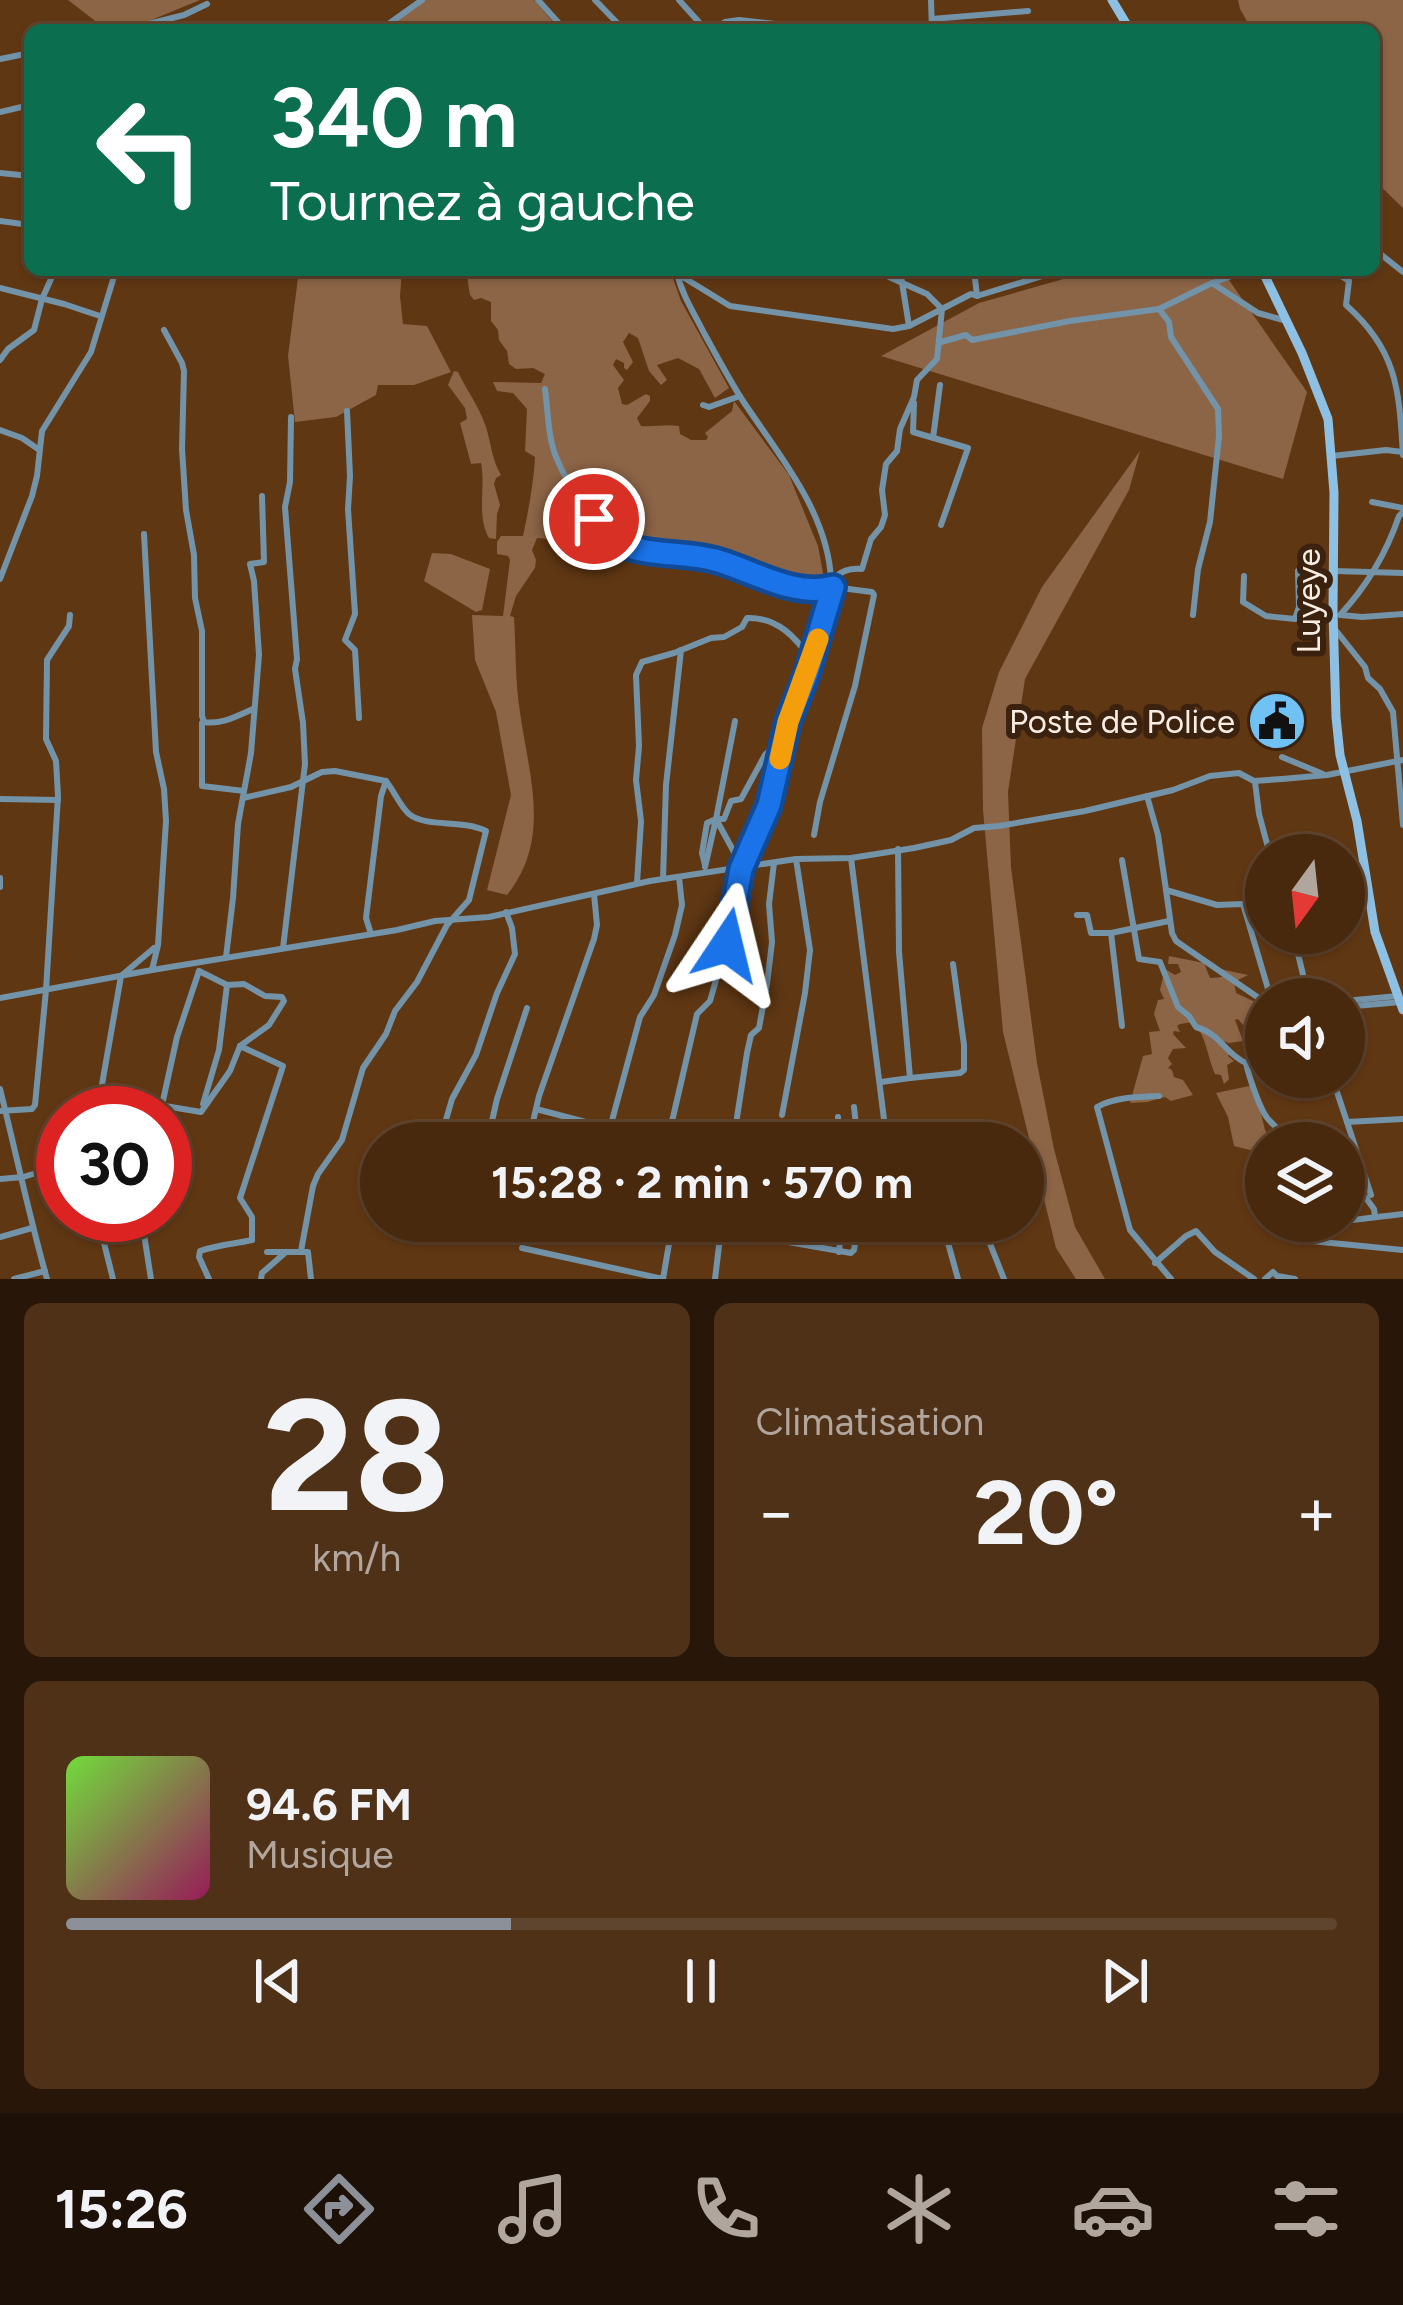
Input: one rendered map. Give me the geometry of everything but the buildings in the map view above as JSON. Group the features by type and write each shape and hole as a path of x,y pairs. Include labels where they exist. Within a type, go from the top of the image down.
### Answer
{"street":[{"path":"388,24 422,0"},
{"path":"538,0 560,24"},
{"path":"596,0 618,24"},
{"path":"679,0 703,24"},
{"path":"931,0 932,24"},
{"path":"149,24 207,4"},
{"path":"932,19 1028,11"},
{"path":"721,24 739,20 776,24"},
{"path":"0,360 34,330 52,276"},
{"path":"0,579 4,556 35,484 38,449 49,417 91,352 114,276"},
{"path":"671,1122 698,1014 710,1001 743,866 769,805 832,584 814,516 787,463 740,397 678,276"},
{"path":"683,276 730,306 885,329 909,326 971,294 1042,276"},
{"path":"888,276 928,295 942,309 936,363 918,378 911,431 968,448 941,525"},
{"path":"901,276 909,326"},
{"path":"975,276 977,296"},
{"path":"940,342 966,334 972,340 1159,309 1231,276"},
{"name":"Luyeye","path":"1265,276 1328,419 1336,717 1375,932 1401,1003"},
{"path":"1332,456 1386,450 1403,453 1397,381 1376,338 1346,305 1349,281 1341,276"},
{"path":"1212,283 1258,313 1287,321"},
{"path":"0,288 102,317"},
{"path":"1159,309 1169,322 1171,337 1218,409 1210,522 1193,615"},
{"path":"164,330 184,371 186,510 202,631 202,786 243,795 335,771 386,781 416,818 486,830 469,900 450,921 363,1069 343,1140 318,1174 301,1250"},
{"path":"932,438 940,385"},
{"path":"545,389 555,455 594,519 617,542 716,560 773,581 820,590 849,568 862,569 885,515 885,466 897,451 900,429 914,397"},
{"path":"703,405 740,397"},
{"path":"347,411 347,509 355,614 345,640 355,650 359,718"},
{"path":"283,948 304,781 304,722 295,669 285,508 291,416"},
{"path":"0,430 38,449"},
{"path":"226,957 259,655 250,564 264,562 262,496"},
{"path":"1335,618 1357,597 1388,550 1403,510 1372,502"},
{"path":"145,534 155,742 165,801 166,850 152,970"},
{"path":"1244,576 1243,602 1263,614 1295,619 1298,571"},
{"path":"1335,571 1403,573"},
{"path":"814,835 855,686 874,595 832,584"},
{"path":"1299,607 1335,618 1403,614"},
{"path":"3,1111 35,1105 58,800 56,761 46,733 47,660 69,626 70,615"},
{"path":"637,883 641,821 635,760 639,746 636,675 642,662 724,637 742,627 747,618 757,617 796,638 811,660"},
{"path":"1335,618 1393,712 1401,761 1403,825"},
{"path":"663,879 666,785 681,650"},
{"path":"202,719 223,722 253,709"},
{"path":"703,871 735,721"},
{"path":"716,819 724,819 731,801 741,799 765,754 785,736"},
{"path":"1282,758 1327,775"},
{"path":"0,998 435,921 506,913 703,871 898,850 951,840 974,828 1054,817 1147,796 1210,776 1239,773 1254,781 1327,775 1401,761"},
{"path":"371,934 366,918 386,781"},
{"path":"1254,781 1264,834"},
{"path":"1147,796 1176,940 1245,986"},
{"path":"0,799 58,800"},
{"path":"716,819 743,866"},
{"path":"898,850 899,952 910,1078"},
{"path":"851,858 885,1122"},
{"path":"782,1115 810,950 796,860"},
{"path":"1122,860 1139,959 1160,962 1181,1011 1196,1027 1212,1031 1246,1063 1265,1116 1272,1122"},
{"path":"736,1122 751,1035 759,1028 767,984 774,863"},
{"path":"614,1122 640,1017 655,995 675,935 682,904 679,878"},
{"path":"1166,890 1217,905 1244,904 1262,978"},
{"path":"533,1122 594,939 594,894"},
{"path":"445,1122 514,954 506,913"},
{"path":"1077,915 1087,915 1091,933 1169,920"},
{"path":"1111,933 1122,1025"},
{"path":"102,1086 122,976 158,946"},
{"path":"881,1082 964,1070 953,964"},
{"path":"192,1111 200,1112 219,1089 240,1046 269,1025 284,998 265,996 244,984 227,985 200,966"},
{"path":"166,1086 200,966"},
{"path":"202,1109 219,1050 227,985"},
{"path":"1365,1004 1401,1003"},
{"path":"492,1122 527,1008"},
{"path":"240,1046 283,1066 240,1198 252,1217 252,1240"},
{"path":"0,1089 46,1275 14,1279"},
{"path":"1159,1096 1097,1107 1130,1230 1171,1279"},
{"path":"1339,1098 1347,1122 1403,1119"},
{"path":"854,1107 856,1122"},
{"path":"536,1108 587,1122"},
{"path":"838,1117 838,1122"},
{"path":"0,1179 36,1173"},
{"path":"1365,1177 1371,1195"},
{"path":"1365,1196 1375,1217"},
{"path":"1365,1218 1403,1214"},
{"path":"0,1237 32,1228"},
{"path":"1155,1263 1194,1231 1254,1279"},
{"path":"252,1240 275,1263"},
{"path":"209,1279 200,1251 252,1240"},
{"path":"104,1242 113,1279"},
{"path":"145,1242 151,1279"},
{"path":"522,1247 663,1279 669,1242"},
{"path":"715,1279 719,1242"},
{"path":"793,1242 853,1252 855,1242"},
{"path":"838,1252 839,1242"},
{"path":"948,1242 958,1279"},
{"path":"989,1242 1004,1279"},
{"path":"1321,1242 1403,1250"},
{"path":"267,1252 308,1252 311,1279"},
{"path":"261,1279 286,1252"},
{"path":"1264,1279 1273,1272 1295,1279"}],"shaded area":[{"path":"68,0 200,0 142,24 99,24"},
{"path":"421,0 534,0 555,24 388,24"},
{"path":"1238,0 1403,0 1403,208 1380,186 1380,24 1249,24"},
{"path":"298,276 402,276 403,324 427,326 451,372 414,385 378,385 376,395 336,417 295,422 288,356"},
{"path":"467,276 672,276 729,388 715,398 699,369 678,358 657,365 667,380 661,385 649,371 638,338 629,333 623,342 633,362 627,370 616,359 613,365 624,380 618,388 622,404 646,394 650,401 637,418 641,426 679,426 680,434 691,440 706,440 705,433 732,411 734,401 789,475 818,546 825,584 818,590 721,558 629,544 605,531 580,542 537,538 532,550 535,568 516,596 510,616 514,617 517,688 532,783 533,829 521,873 507,895 487,890 511,795 496,712 475,660 472,615 503,616 510,560 497,554 497,542 501,536 523,536 535,457 525,451 527,409 513,393 497,391 493,382 541,383 545,374 509,364 491,321 491,302 470,295"},
{"path":"1074,276 1226,276 1307,392 1283,479 881,356 979,303"},
{"path":"454,371 480,412 501,475 494,484 500,505 496,539 489,538 483,520 481,463 471,464 460,423 467,419 465,408 448,385"},
{"path":"1140,451 1129,490 1025,679 1008,792 1011,867 1037,1063 1054,1149 1075,1227 1105,1279 1076,1279 1056,1248 1044,1199 1044,1122 1025,1122 1003,1032 983,810 982,728 999,672 1042,587"},
{"path":"432,553 451,554 490,569 482,610 476,612 424,581"},
{"path":"1169,956 1204,963 1210,978 1222,977 1220,969 1248,975 1234,982 1236,993 1245,997 1245,1024 1235,1020 1243,1041 1222,1041 1234,1061 1227,1065 1229,1079 1224,1084 1221,1075 1215,1074 1198,1028 1193,1022 1180,1024 1180,1032 1173,1034 1186,1048 1173,1049 1168,1068 1193,1095 1130,1103 1143,1056 1152,1054 1149,1032 1160,1031 1154,1014 1158,1000 1164,999 1160,990 1165,969 1175,975 1181,972 1178,964 1168,964"},
{"path":"1245,1087 1245,1098 1257,1098 1263,1122 1245,1122 1245,1149 1234,1146 1228,1117 1216,1093"}],"slow traffic":[{"path":"780,759 818,639"}],"place":[{"name":"Poste de Police","path":"1277,721"}],"route":[{"path":"594,519 604,532 628,547 716,560 800,587 833,587 788,722 769,805 741,869 727,945"}]}
